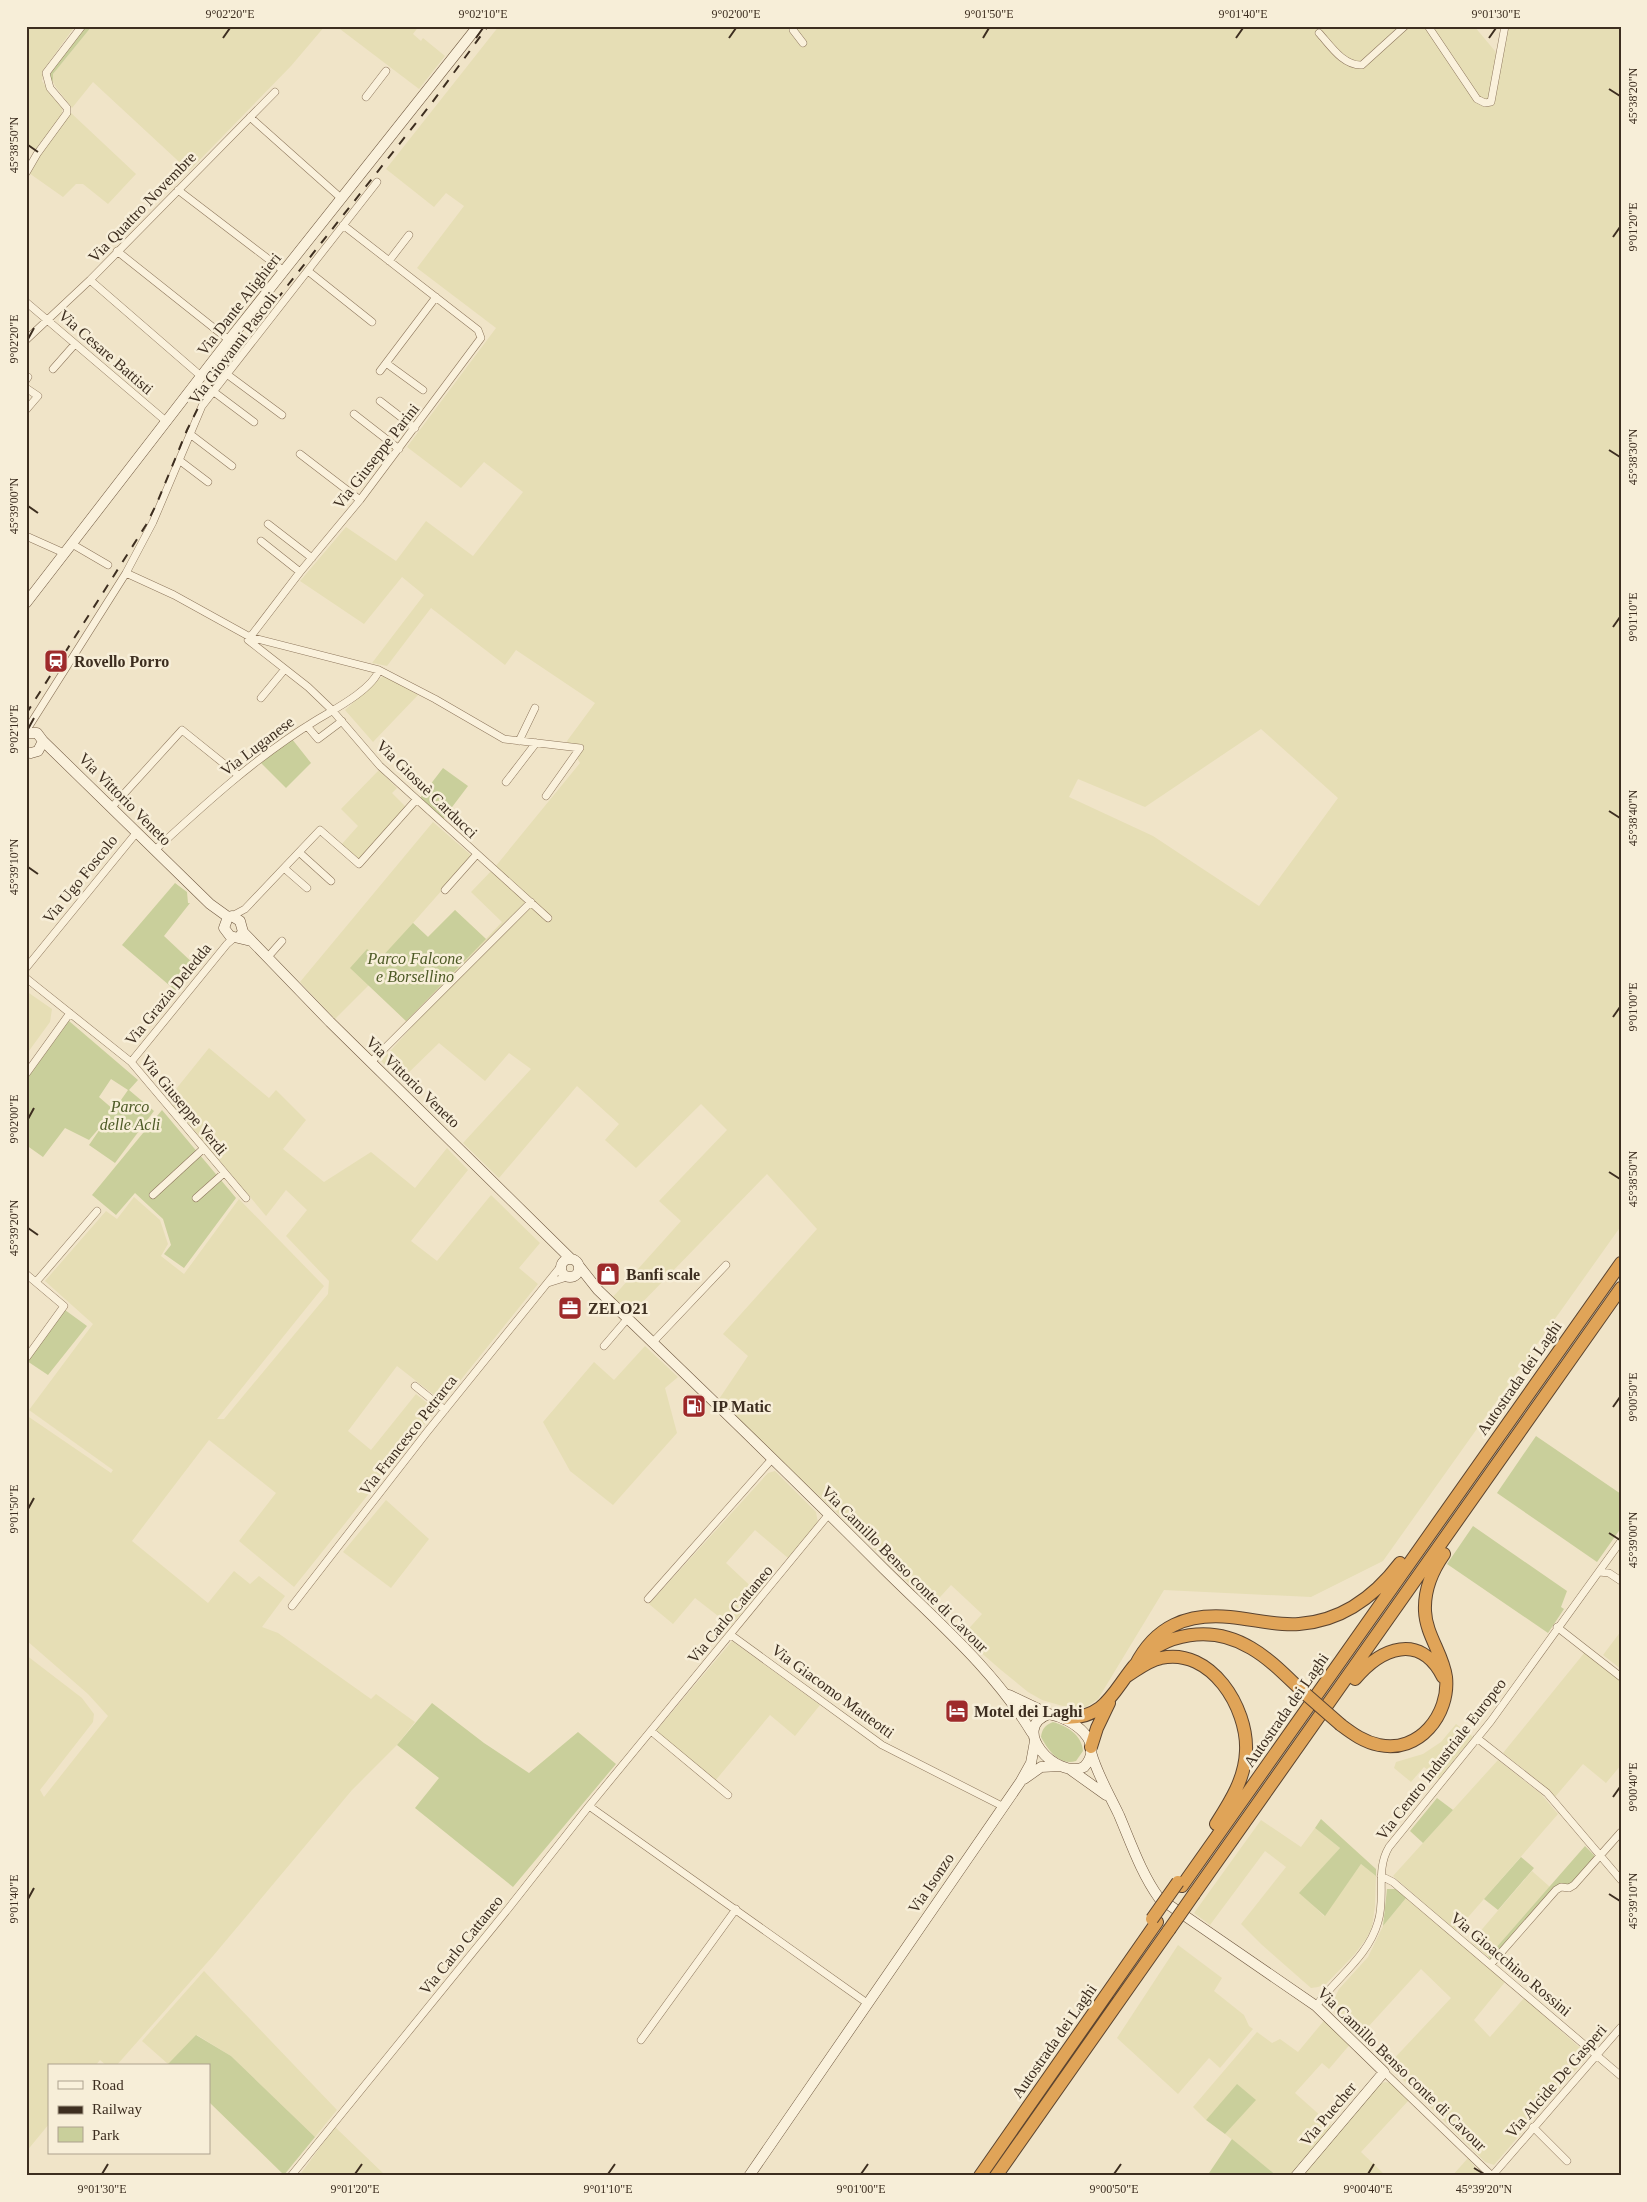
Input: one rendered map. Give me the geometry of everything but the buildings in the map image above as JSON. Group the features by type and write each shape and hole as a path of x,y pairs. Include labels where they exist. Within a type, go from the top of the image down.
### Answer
{"highway":[{"name":"Autostrada dei Laghi","path":"980,2176 1180,1884 1621,1263"},
{"name":"Autostrada dei Laghi","path":"996,2176 1621,1288"},
{"path":"1131,1671 1148,1653 1169,1640 1195,1634 1222,1635 1237,1640 1266,1658 1300,1690 1358,1737 1380,1745 1401,1744 1411,1741 1429,1729 1444,1704 1446,1684 1443,1661 1429,1631 1425,1612 1427,1591 1433,1571 1555,1389 1582,1343"},
{"path":"1091,1750 1097,1728 1113,1696 1145,1648 1162,1631 1194,1619 1231,1617 1273,1624 1298,1624 1329,1618 1357,1605 1375,1592 1392,1574 1478,1458 1511,1418"},
{"path":"1226,1850 1276,1787 1350,1684 1370,1662 1392,1650 1407,1649 1415,1651 1435,1665 1446,1684"},
{"path":"1131,1671 1161,1658 1179,1657 1190,1660 1209,1670 1225,1686 1242,1716 1246,1750 1243,1773 1236,1790 1180,1884"},
{"path":"1066,1718 1083,1717 1095,1713 1113,1696"}],"street":[{"path":"26,173 37,154 67,113 67,108 50,88 46,73 82,26"},
{"name":"Via Dante Alighieri","path":"26,603 229,340 478,26"},
{"path":"793,26 793,30 803,42"},
{"path":"1319,33 1346,62 1356,66 1362,65 1405,26"},
{"path":"1428,26 1477,99 1484,103 1491,102 1505,26"},
{"path":"366,97 386,70"},
{"name":"Via Quattro Novembre","path":"26,340 90,280 275,92"},
{"path":"250,117 342,199"},
{"name":"Via Giovanni Pascoli","path":"32,734 34,720 126,573 154,522 202,406 377,182"},
{"path":"178,190 284,271"},
{"name":"Via Giuseppe Parini","path":"250,637 300,572 360,500 481,338 478,330 343,225"},
{"path":"389,262 409,235"},
{"path":"117,252 229,340"},
{"path":"308,271 372,322"},
{"path":"90,280 202,377"},
{"path":"380,371 436,297"},
{"name":"Via Cesare Battisti","path":"26,302 167,422"},
{"path":"53,369 75,344"},
{"path":"386,363 423,390"},
{"path":"228,375 282,415"},
{"path":"26,388 38,396 26,410"},
{"path":"214,392 254,422"},
{"path":"380,401 415,428"},
{"path":"354,414 399,449"},
{"path":"190,434 232,466"},
{"path":"300,454 360,500"},
{"path":"179,460 208,482"},
{"path":"268,524 312,558"},
{"path":"26,536 64,553"},
{"path":"261,541 300,572"},
{"path":"72,544 108,565"},
{"path":"126,573 174,595 250,637 379,670 435,699 504,739 580,748 546,796"},
{"name":"Via Giosuè Carducci","path":"250,637 248,640 332,710 380,766 416,800 548,918"},
{"path":"261,698 285,669"},
{"name":"Via Luganese","path":"156,850 238,775 373,682 379,670"},
{"path":"520,741 536,708"},
{"path":"307,726 318,739 342,721"},
{"path":"112,807 182,730 238,775"},
{"path":"30,753 42,745 32,734"},
{"name":"Via Vittorio Veneto","path":"32,734 56,753 233,927 251,941 555,1244 564,1262"},
{"path":"506,782 536,743"},
{"path":"30,753 47,750 56,753"},
{"path":"233,927 320,830 359,864 416,800"},
{"name":"Via Ugo Foscolo","path":"26,968 137,832"},
{"path":"300,853 331,881"},
{"path":"444,890 476,854"},
{"path":"284,868 307,888"},
{"path":"371,1062 531,902"},
{"name":"Via Grazia Deledda","path":"131,1062 233,927"},
{"path":"267,958 282,941"},
{"name":"Via Giuseppe Verdi","path":"26,978 131,1062 246,1198"},
{"path":"26,1074 70,1013"},
{"path":"153,1195 203,1149"},
{"path":"196,1198 224,1173"},
{"path":"36,1282 97,1211"},
{"path":"598,1290 562,1272 564,1262 577,1262 598,1290 772,1459 648,1599"},
{"name":"Via Francesco Petrarca","path":"292,1606 445,1410 564,1262"},
{"path":"652,1342 726,1265"},
{"path":"547,1284 576,1275 579,1266"},
{"path":"26,1274 64,1306 27,1357"},
{"path":"604,1346 628,1318"},
{"path":"415,1386 445,1410"},
{"name":"Via Camillo Benso conte di Cavour","path":"772,1459 963,1647 1007,1694 1033,1737"},
{"name":"Via Carlo Cattaneo","path":"291,2176 508,1909 589,1806 829,1514"},
{"name":"Via Centro Industriale Europeo","path":"1316,2006 1356,1961 1372,1938 1381,1909 1381,1863 1389,1847 1477,1738 1621,1541"},
{"path":"1604,1565 1609,1573 1621,1581"},
{"path":"1599,1572 1609,1573"},
{"path":"1557,1627 1621,1677"},
{"name":"Via Giacomo Matteotti","path":"731,1634 882,1745 1002,1806"},
{"name":"Via Camillo Benso conte di Cavour","path":"1007,1694 1026,1705 1049,1714"},
{"path":"1049,1714 1066,1718 1083,1731 1091,1750 1088,1762 1084,1767 1071,1770 1060,1766 1045,1755 1033,1737 1037,1720 1049,1714"},
{"path":"651,1731 728,1795"},
{"name":"Via Isonzo","path":"749,2176 1021,1781 1031,1763 1033,1737"},
{"path":"1477,1738 1547,1793 1621,1880"},
{"name":"Via Camillo Benso conte di Cavour","path":"1091,1750 1110,1798 1152,1888 1159,1898 1316,2006 1492,2176"},
{"name":"Via Isonzo","path":"1021,1781 1041,1768 1060,1766"},
{"name":"Via Camillo Benso conte di Cavour","path":"1071,1770 1110,1798"},
{"path":"589,1806 867,2003"},
{"path":"1491,1964 1556,1890 1561,1887 1571,1888 1621,1832"},
{"name":"Via Gioacchino Rossini","path":"1381,1876 1394,1882 1621,2076"},
{"path":"641,2040 736,1909"},
{"name":"Via Alcide De Gasperi","path":"1492,2176 1621,2027"},
{"name":"Via Puecher","path":"1296,2176 1384,2072"},
{"path":"1533,2127 1567,2161"}],"green space":[{"path":"26,26 75,26 44,69 42,81 63,108 61,116 70,112 136,174 108,204 83,184 76,184 63,197 29,173 36,150 26,143"},
{"path":"85,26 92,26 53,74 53,82 50,76 51,70"},
{"path":"92,26 325,26 291,66 189,171 93,82 72,108 55,86 53,74"},
{"path":"336,26 419,26 413,34 421,41 423,38 445,56 419,89"},
{"path":"499,26 1474,26 1500,57 1508,26 1621,26 1621,1226 1383,1561 1311,1597 1164,1590 1098,1699 1086,1707 1066,1707 1042,1700 1028,1692 962,1636 982,1614 951,1585 932,1606 834,1510 717,1402 748,1356 723,1334 817,1229 767,1174 634,1311 612,1298 681,1221 659,1201 727,1130 701,1104 636,1168 605,1140 619,1124 577,1086 499,1178 463,1143 531,1069 509,1053 485,1081 439,1043 401,1080 381,1061 412,1027 369,985 335,1019 300,982 433,822 472,856 413,923 428,937 455,910 486,939 502,922 471,892 495,867 580,763 567,741 595,703 516,650 505,665 431,608 387,666 372,663 424,595 402,577 364,624 300,581 346,527 396,561 426,521 473,556 523,492 484,462 461,488 407,447 496,328 417,268 464,206 446,193 434,207 386,169","holes":["1261,729 1338,798 1259,906 1153,836 1069,797 1078,779 1145,807"]},
{"path":"384,675 418,695 373,742 345,710"},
{"path":"292,739 311,763 286,788 261,763"},
{"path":"443,768 468,786 443,819 420,798"},
{"path":"379,770 397,788 392,793 407,808 359,861 341,845 358,826 341,809"},
{"path":"175,883 187,892 188,903 190,903 164,936 196,966 176,991 122,945"},
{"name":"Parco Falcone e Borsellino","path":"455,910 486,939 406,1021 350,968 367,949 380,959 413,923 428,937"},
{"path":"26,991 52,1009 50,1022 26,1055"},
{"name":"Parco delle Acli","path":"69,1021 138,1080 129,1090 154,1111 115,1163 89,1145 107,1119 89,1140 65,1128 43,1157 26,1145 26,1080","holes":["111,1079 128,1090 114,1110 99,1097"]},
{"path":"209,1048 269,1098 276,1090 306,1120 283,1149 324,1182 371,1152 415,1188 447,1148 468,1170 411,1241 437,1261 491,1195 540,1243 519,1268 538,1284 443,1402 397,1366 348,1431 371,1450 416,1394 436,1410 294,1587 239,1541 276,1493 209,1440 132,1541 208,1603 234,1571 250,1584 259,1576 285,1596 262,1627 278,1633 371,1699 376,1694 415,1722 397,1745 352,1790 213,1956 118,2064 105,2064 100,2060 97,2064 48,2064 48,2125 26,2152 26,1655 82,1698 94,1714 93,1722 40,1790 44,1797 108,1716 88,1694 26,1640 26,1415 111,1473 113,1470 29,1410 93,1324 45,1281 106,1211 117,1219 134,1197 160,1220 168,1244 161,1256 184,1274 239,1199 324,1286 217,1419 224,1419 328,1294 329,1281 286,1236 307,1210 286,1190 266,1216 168,1099"},
{"path":"162,1110 236,1198 184,1268 164,1254 171,1245 163,1219 135,1193 116,1215 92,1195"},
{"path":"65,1310 87,1326 48,1375 27,1361"},
{"path":"645,1346 678,1377 665,1388 677,1433 613,1505 570,1471 543,1422 594,1362 614,1380"},
{"path":"1536,1436 1621,1494 1621,1528 1597,1562 1497,1493"},
{"path":"775,1471 816,1512 818,1523 788,1558 755,1530 726,1563 758,1593 731,1626 695,1598 673,1624 649,1604 768,1473"},
{"path":"386,1500 429,1539 391,1588 343,1552"},
{"path":"1473,1526 1567,1591 1561,1607 1564,1609 1548,1633 1447,1564"},
{"path":"1621,1631 1621,1669 1603,1655"},
{"path":"732,1641 820,1705 795,1736 770,1715 715,1781 656,1731"},
{"path":"1585,1652 1621,1681 1621,1765 1606,1783 1583,1764 1555,1797 1542,1784 1503,1753"},
{"path":"432,1703 484,1743 529,1773 578,1732 616,1764 513,1887 415,1808 439,1778 397,1745"},
{"path":"1053,1722 1073,1732 1080,1740 1083,1751 1076,1761 1070,1762 1059,1759 1051,1752 1041,1737 1046,1726"},
{"path":"1456,1724 1473,1737 1439,1779 1424,1767 1411,1782 1394,1768 1396,1762 1423,1754 1441,1742"},
{"path":"1498,1760 1541,1794 1558,1814 1456,1931 1393,1876"},
{"path":"1437,1798 1453,1810 1423,1843 1410,1831"},
{"path":"1321,1819 1376,1869 1376,1876 1361,1864 1325,1916 1299,1893 1340,1848 1315,1828"},
{"path":"1261,1820 1301,1847 1315,1828 1340,1848 1300,1893 1324,1916 1361,1864 1376,1876 1372,1927 1366,1939 1354,1955 1326,1984 1318,1987 1311,1988 1241,1924 1286,1867 1265,1851 1210,1925 1194,1913"},
{"path":"1585,1846 1599,1860 1573,1889 1558,1891 1495,1962 1488,1957"},
{"path":"1521,1857 1534,1868 1498,1910 1484,1899"},
{"path":"1532,1871 1550,1887 1488,1957 1471,1942"},
{"path":"1387,1889 1396,1889 1406,1898 1383,1926"},
{"path":"1406,1898 1505,1982 1474,2020 1490,2037 1524,1998 1587,2054 1587,2057 1494,2165 1485,2162 1388,2065 1451,1998 1421,1969 1358,2038 1336,2015 1332,2003 1339,1989 1368,1957 1383,1926"},
{"path":"1178,1945 1222,1978 1214,1991 1244,2015 1249,2026 1253,2029 1220,2068 1209,2058 1178,2094 1117,2038"},
{"path":"204,1971 337,2110 315,2137 231,2056 197,2035 168,2064 142,2041"},
{"path":"1327,2017 1352,2042 1329,2069 1322,2063 1295,2093 1331,2125 1330,2129 1291,2176 1277,2176 1225,2134 1255,2100 1237,2085 1206,2120 1193,2107 1257,2032 1272,2043 1280,2039 1298,2052"},
{"path":"196,2035 231,2056 315,2137 284,2175 210,2103 210,2064 168,2064"},
{"path":"1385,2082 1391,2083 1409,2100 1361,2152 1386,2176 1301,2176 1380,2084"},
{"path":"1237,2084 1256,2100 1225,2134 1206,2120"},
{"path":"335,2127 386,2176 299,2176"},
{"path":"1232,2139 1277,2176 1207,2176"},
{"path":"1468,2158 1482,2176 1452,2176"}],"railway":[{"path":"26,714 146,525 187,430 205,394 288,285 431,104 488,26"}],"place":[{"name":"Rovello Porro","path":"56,661"},
{"name":"Banfi scale","path":"608,1274"},
{"name":"ZELO21","path":"570,1308"},
{"name":"IP Matic","path":"694,1406"},
{"name":"Motel dei Laghi","path":"957,1711"}]}
